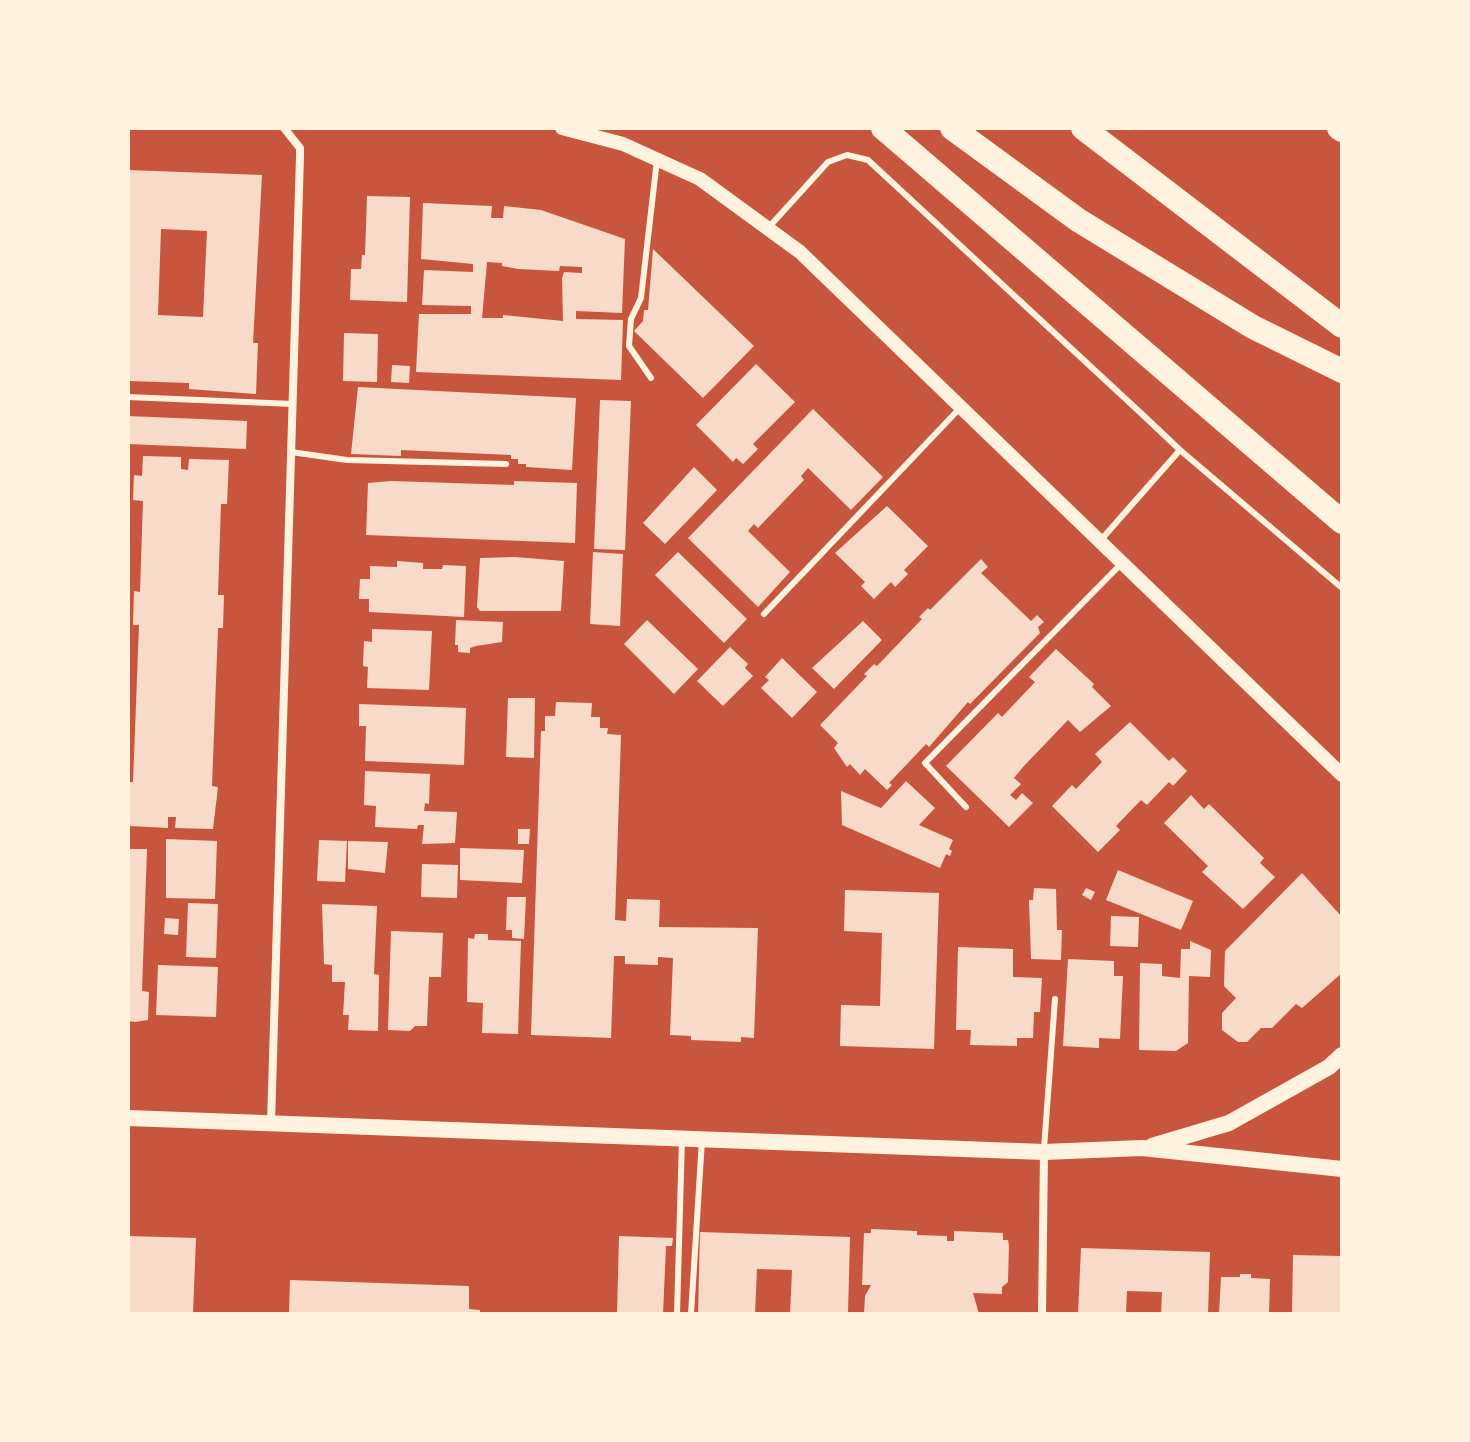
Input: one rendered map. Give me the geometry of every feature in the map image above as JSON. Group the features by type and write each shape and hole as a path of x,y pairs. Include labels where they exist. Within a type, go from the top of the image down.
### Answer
{"highway":[{"path":"883,128 1342,522"},
{"path":"952,128 1078,220 1253,327 1342,371"},
{"path":"1083,128 1342,326"}],"main road":[{"path":"1142,1148 1229,1123 1329,1067 1342,1055"},
{"path":"128,1118 1044,1152 1142,1148 1342,1169"}],"street":[{"path":"271,1124 300,148 284,128"},
{"path":"562,128 623,144 700,179 800,252 1342,775"},
{"path":"1042,1314 1044,1152"}],"lane":[{"path":"768,228 828,162 847,155 868,160 1180,450 1342,588"},
{"path":"651,378 629,346 631,319 641,298 657,160"},
{"path":"128,397 293,404"},
{"path":"764,614 961,407"},
{"path":"1100,541 1180,450"},
{"path":"291,452 347,460 506,464"},
{"path":"966,807 925,763 1122,563"},
{"path":"1044,1152 1051,1095 1055,999"},
{"path":"677,1314 682,1139"},
{"path":"691,1314 702,1140"}],"building":[{"path":"128,170 262,175 253,343 258,343 256,394 189,389 189,383 128,381","holes":["161,229 207,231 203,317 158,315"]},
{"path":"367,196 410,197 407,302 350,300 351,269 361,269 362,255 365,255"},
{"path":"423,203 492,206 491,218 503,218 504,206 541,210 625,239 622,313 576,311 576,319 623,320 621,380 416,372 419,314 471,314 471,306 422,305 424,270 473,272 473,264 421,259","holes":["487,262 502,263 502,266 518,269 559,271 560,266 582,267 582,273 564,272 563,321 503,315 503,318 482,318"]},
{"path":"653,249 754,346 703,398 634,331 643,321 644,310 648,310"},
{"path":"344,333 378,334 377,382 343,381"},
{"path":"756,364 795,402 753,444 758,449 743,464 736,458 733,462 696,425"},
{"path":"392,365 410,366 409,383 391,382"},
{"path":"358,387 576,398 572,470 526,467 526,464 518,464 518,459 511,459 511,455 401,450 401,456 351,454"},
{"path":"600,400 631,401 625,550 594,549"},
{"path":"813,409 883,477 851,510 808,468 801,476 804,480 758,528 754,524 748,531 790,572 758,607 688,538"},
{"path":"128,416 247,421 246,449 128,444"},
{"path":"143,456 181,457 181,469 188,470 189,459 229,460 227,504 221,504 218,595 224,595 223,628 218,628 212,786 218,787 213,829 175,828 176,817 168,817 168,828 130,826 128,782 133,782 139,625 133,625 134,591 140,592 143,501 133,500 134,475 142,476"},
{"path":"694,467 717,490 665,544 643,523"},
{"path":"514,481 577,483 575,543 366,535 368,483 514,485"},
{"path":"887,506 928,546 904,570 908,574 895,587 891,582 874,599 861,586 865,582 835,553"},
{"path":"593,552 623,554 620,626 590,624"},
{"path":"678,552 747,619 724,643 655,575"},
{"path":"480,558 564,561 561,611 480,611 477,607"},
{"path":"981,559 988,567 981,573 1031,621 1037,615 1044,622 1038,627 1040,633 970,704 968,702 929,747 926,744 889,783 892,785 887,790 865,769 860,775 850,764 847,767 834,748 838,743 820,725 867,676 864,674 874,664 877,666 922,619 919,617 928,608 930,610"},
{"path":"397,561 423,563 423,569 442,569 443,565 466,566 464,617 369,612 369,599 359,599 360,579 370,579 370,566 397,567"},
{"path":"456,620 503,622 502,642 470,648 470,653 458,652 458,645 455,645"},
{"path":"647,620 698,669 674,694 624,644"},
{"path":"863,621 882,640 834,689 812,668"},
{"path":"372,629 432,631 429,690 367,688 368,667 363,666 364,641 372,642"},
{"path":"730,647 748,664 745,668 753,676 723,706 697,681"},
{"path":"1056,649 1094,684 1092,687 1111,706 1080,732 1068,720 1023,767 1014,778 1021,784 1010,795 1016,800 1022,793 1033,803 1009,827 946,766 998,713 1002,717 1035,682 1029,677"},
{"path":"782,658 817,692 792,718 761,688 769,680 765,677"},
{"path":"508,698 535,698 534,758 506,757"},
{"path":"556,702 592,703 591,717 600,717 600,728 608,728 607,734 621,735 615,920 626,921 627,899 660,900 659,927 758,928 754,1038 741,1037 741,1042 691,1040 691,1036 670,1035 673,958 658,957 658,965 625,964 625,956 614,956 611,1038 531,1035 541,731 545,731 545,716 555,716"},
{"path":"359,704 466,708 464,765 365,761 366,726 359,726"},
{"path":"1130,722 1169,761 1173,757 1187,771 1173,786 1169,782 1147,805 1141,800 1116,826 1120,830 1098,852 1052,806 1072,785 1076,789 1102,762 1095,754"},
{"path":"365,771 430,774 429,804 425,803 424,811 457,812 455,843 422,844 424,825 418,825 417,829 375,827 376,806 364,805"},
{"path":"906,781 935,808 919,825 953,840 950,856 946,854 940,868 842,825 841,791 881,808"},
{"path":"1191,795 1204,809 1209,804 1264,858 1260,863 1275,877 1243,909 1202,872 1208,866 1164,823"},
{"path":"518,829 530,829 529,844 518,844"},
{"path":"166,839 217,841 215,899 166,898"},
{"path":"319,840 347,841 345,882 317,881"},
{"path":"348,841 388,842 385,873 348,869"},
{"path":"460,848 524,850 522,883 460,880"},
{"path":"128,849 147,849 142,991 149,992 148,1020 135,1022 128,1021"},
{"path":"422,864 458,865 457,898 421,897"},
{"path":"1118,870 1193,901 1181,930 1106,900"},
{"path":"1302,873 1342,917 1342,973 1302,1008 1296,1004 1272,1028 1261,1028 1247,1042 1238,1042 1222,1030 1222,1013 1236,998 1224,986 1225,951"},
{"path":"1034,888 1056,889 1057,930 1062,930 1061,960 1031,959 1029,900 1033,900"},
{"path":"1086,888 1095,892 1091,900 1082,895"},
{"path":"845,890 939,893 934,1049 840,1046 841,1005 880,1006 882,933 844,931"},
{"path":"507,897 526,897 524,939 512,938 512,930 506,930"},
{"path":"188,903 218,904 216,958 186,957"},
{"path":"322,904 377,906 374,974 379,975 378,1031 348,1030 349,1015 343,1015 345,982 332,982 332,965 324,964"},
{"path":"1111,916 1139,917 1138,947 1110,946"},
{"path":"165,918 179,919 178,935 164,934"},
{"path":"391,931 443,933 441,977 429,977 427,1026 415,1026 410,1031 388,1030"},
{"path":"475,934 488,934 488,940 521,941 518,1034 482,1033 483,1003 467,1002 468,938 474,939"},
{"path":"1190,941 1211,950 1210,977 1189,976 1188,1043 1176,1051 1139,1050 1140,963 1162,964 1162,976 1180,978 1181,949 1190,949"},
{"path":"958,947 1013,949 1013,977 1042,978 1040,1012 1034,1012 1033,1038 1017,1038 1017,1046 970,1045 971,1030 956,1030"},
{"path":"1068,959 1114,961 1114,976 1123,976 1120,1039 1099,1038 1099,1048 1063,1046"},
{"path":"158,965 218,967 216,1017 156,1015"},
{"path":"871,1229 917,1231 917,1235 947,1236 947,1241 954,1241 954,1231 1003,1233 1003,1240 1008,1240 1009,1246 1008,1282 1002,1287 1002,1294 973,1293 979,1314 864,1314 865,1296 871,1285 862,1285 864,1233 871,1233"},
{"path":"700,1232 850,1237 848,1314 790,1314 792,1270 757,1269 755,1314 698,1314"},
{"path":"128,1236 196,1238 193,1314 128,1314"},
{"path":"619,1236 673,1238 672,1246 666,1246 663,1314 617,1314"},
{"path":"1081,1248 1210,1252 1208,1314 1161,1314 1162,1292 1127,1291 1126,1314 1078,1314"},
{"path":"1293,1255 1342,1256 1342,1314 1292,1312"},
{"path":"1240,1274 1270,1279 1269,1314 1219,1314 1221,1277 1240,1277"},
{"path":"290,1280 469,1286 469,1309 480,1310 480,1314 289,1314"}]}
